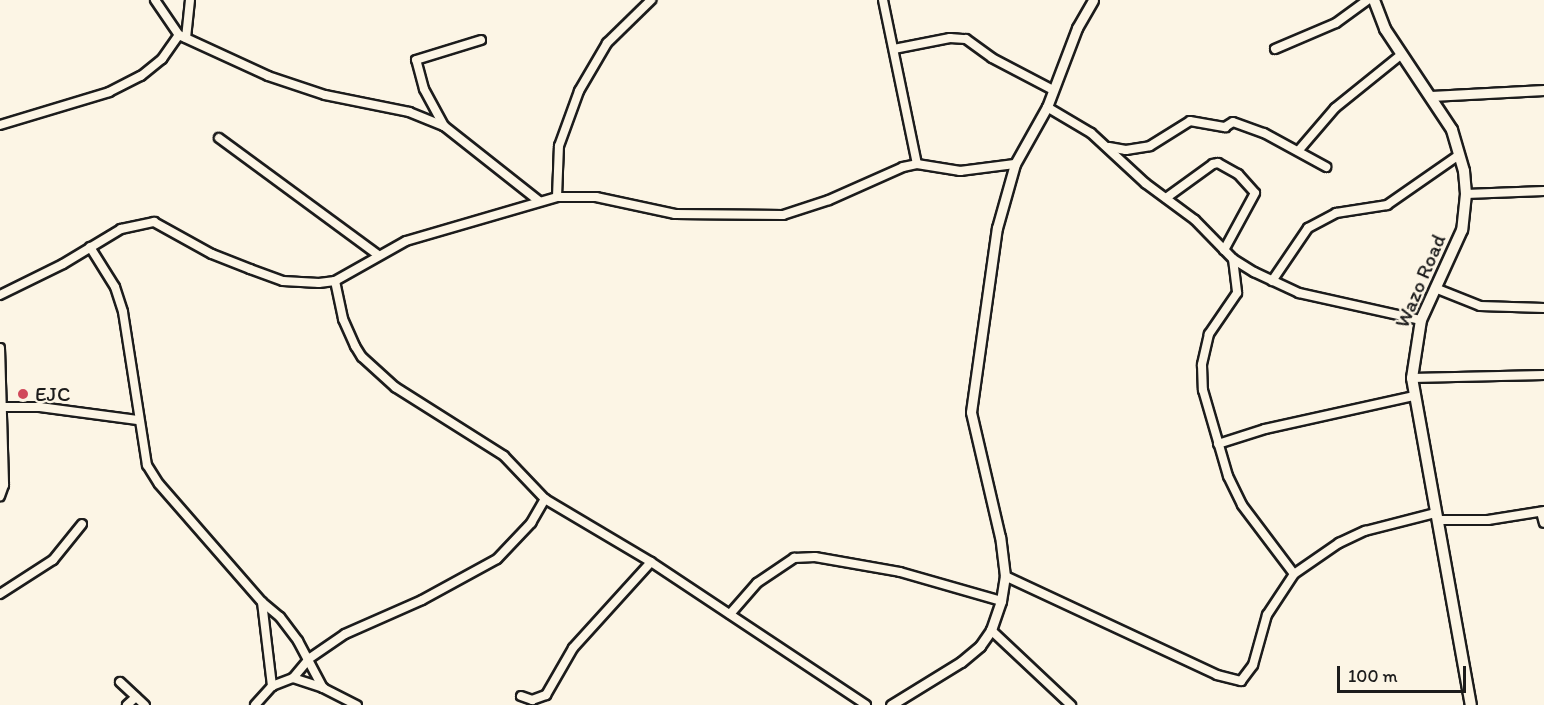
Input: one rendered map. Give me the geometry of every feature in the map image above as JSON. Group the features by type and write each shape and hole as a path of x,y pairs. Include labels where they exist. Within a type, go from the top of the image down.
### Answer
{"main road":[{"name":"Wazo Road","path":"1374,0 1385,29 1452,130 1466,194 1462,230 1421,320 1412,378 1471,705"}],"street":[{"path":"155,0 182,36 296,88 409,112 444,126 539,201"},
{"path":"0,125 109,92 141,76 162,59 182,36 190,0"},
{"path":"557,197 559,146 579,91 607,43 651,0"},
{"path":"883,0 917,164"},
{"path":"891,705 961,662 991,630 1001,601 1005,576 998,526 971,412 998,228 1015,164 1047,106 1077,27 1093,0"},
{"path":"1275,49 1336,23 1368,0"},
{"path":"894,49 950,38 966,39 992,58 1053,90"},
{"path":"444,126 424,89 416,60 481,40"},
{"path":"1299,150 1335,108 1402,54"},
{"path":"1431,96 1544,90"},
{"path":"1047,106 1074,119 1109,147 1166,198 1195,220 1233,260 1299,293 1421,320"},
{"path":"1109,147 1126,150 1150,146 1190,121 1225,127 1233,122 1299,150 1326,167"},
{"path":"219,138 377,254"},
{"path":"1272,281 1308,228 1336,213 1387,205 1459,155"},
{"path":"1166,198 1213,164 1218,163 1238,174 1255,193 1224,250"},
{"path":"0,295 128,227 154,222 212,254 283,281 335,281 377,254 406,241 557,197 596,197 675,214 783,215 917,164 960,171 1015,164"},
{"path":"1466,194 1544,191"},
{"path":"90,247 115,287 123,312 137,420 147,465 159,484 262,602 280,617 310,658 323,688"},
{"path":"1233,260 1237,293 1209,334 1202,365 1203,390 1218,444 1242,505 1294,574"},
{"path":"335,281 343,319 362,357 410,398 504,456 544,499 651,562 867,705"},
{"path":"1436,288 1480,306 1544,308"},
{"path":"0,348 4,485 0,496"},
{"path":"1412,378 1544,375"},
{"path":"1218,444 1266,429 1414,396"},
{"path":"2,407 39,407 137,420"},
{"path":"255,705 272,686 293,678 310,658 345,634 422,600 497,559 531,523 544,499"},
{"path":"1005,576 1234,681 1247,677 1267,615 1294,574 1330,548 1365,531 1436,517 1488,520 1543,512 1544,523"},
{"path":"0,594 52,560 82,524"},
{"path":"730,614 757,583 794,558 815,557 900,572 1001,601"},
{"path":"521,696 532,700 546,695 573,648 651,562"},
{"path":"262,602 272,686"},
{"path":"991,630 1071,705"},
{"path":"293,678 323,688 357,705"},
{"path":"120,682 145,705"},
{"path":"127,705 136,697"}],"place":[{"name":"EJC","path":"23,394"}]}
